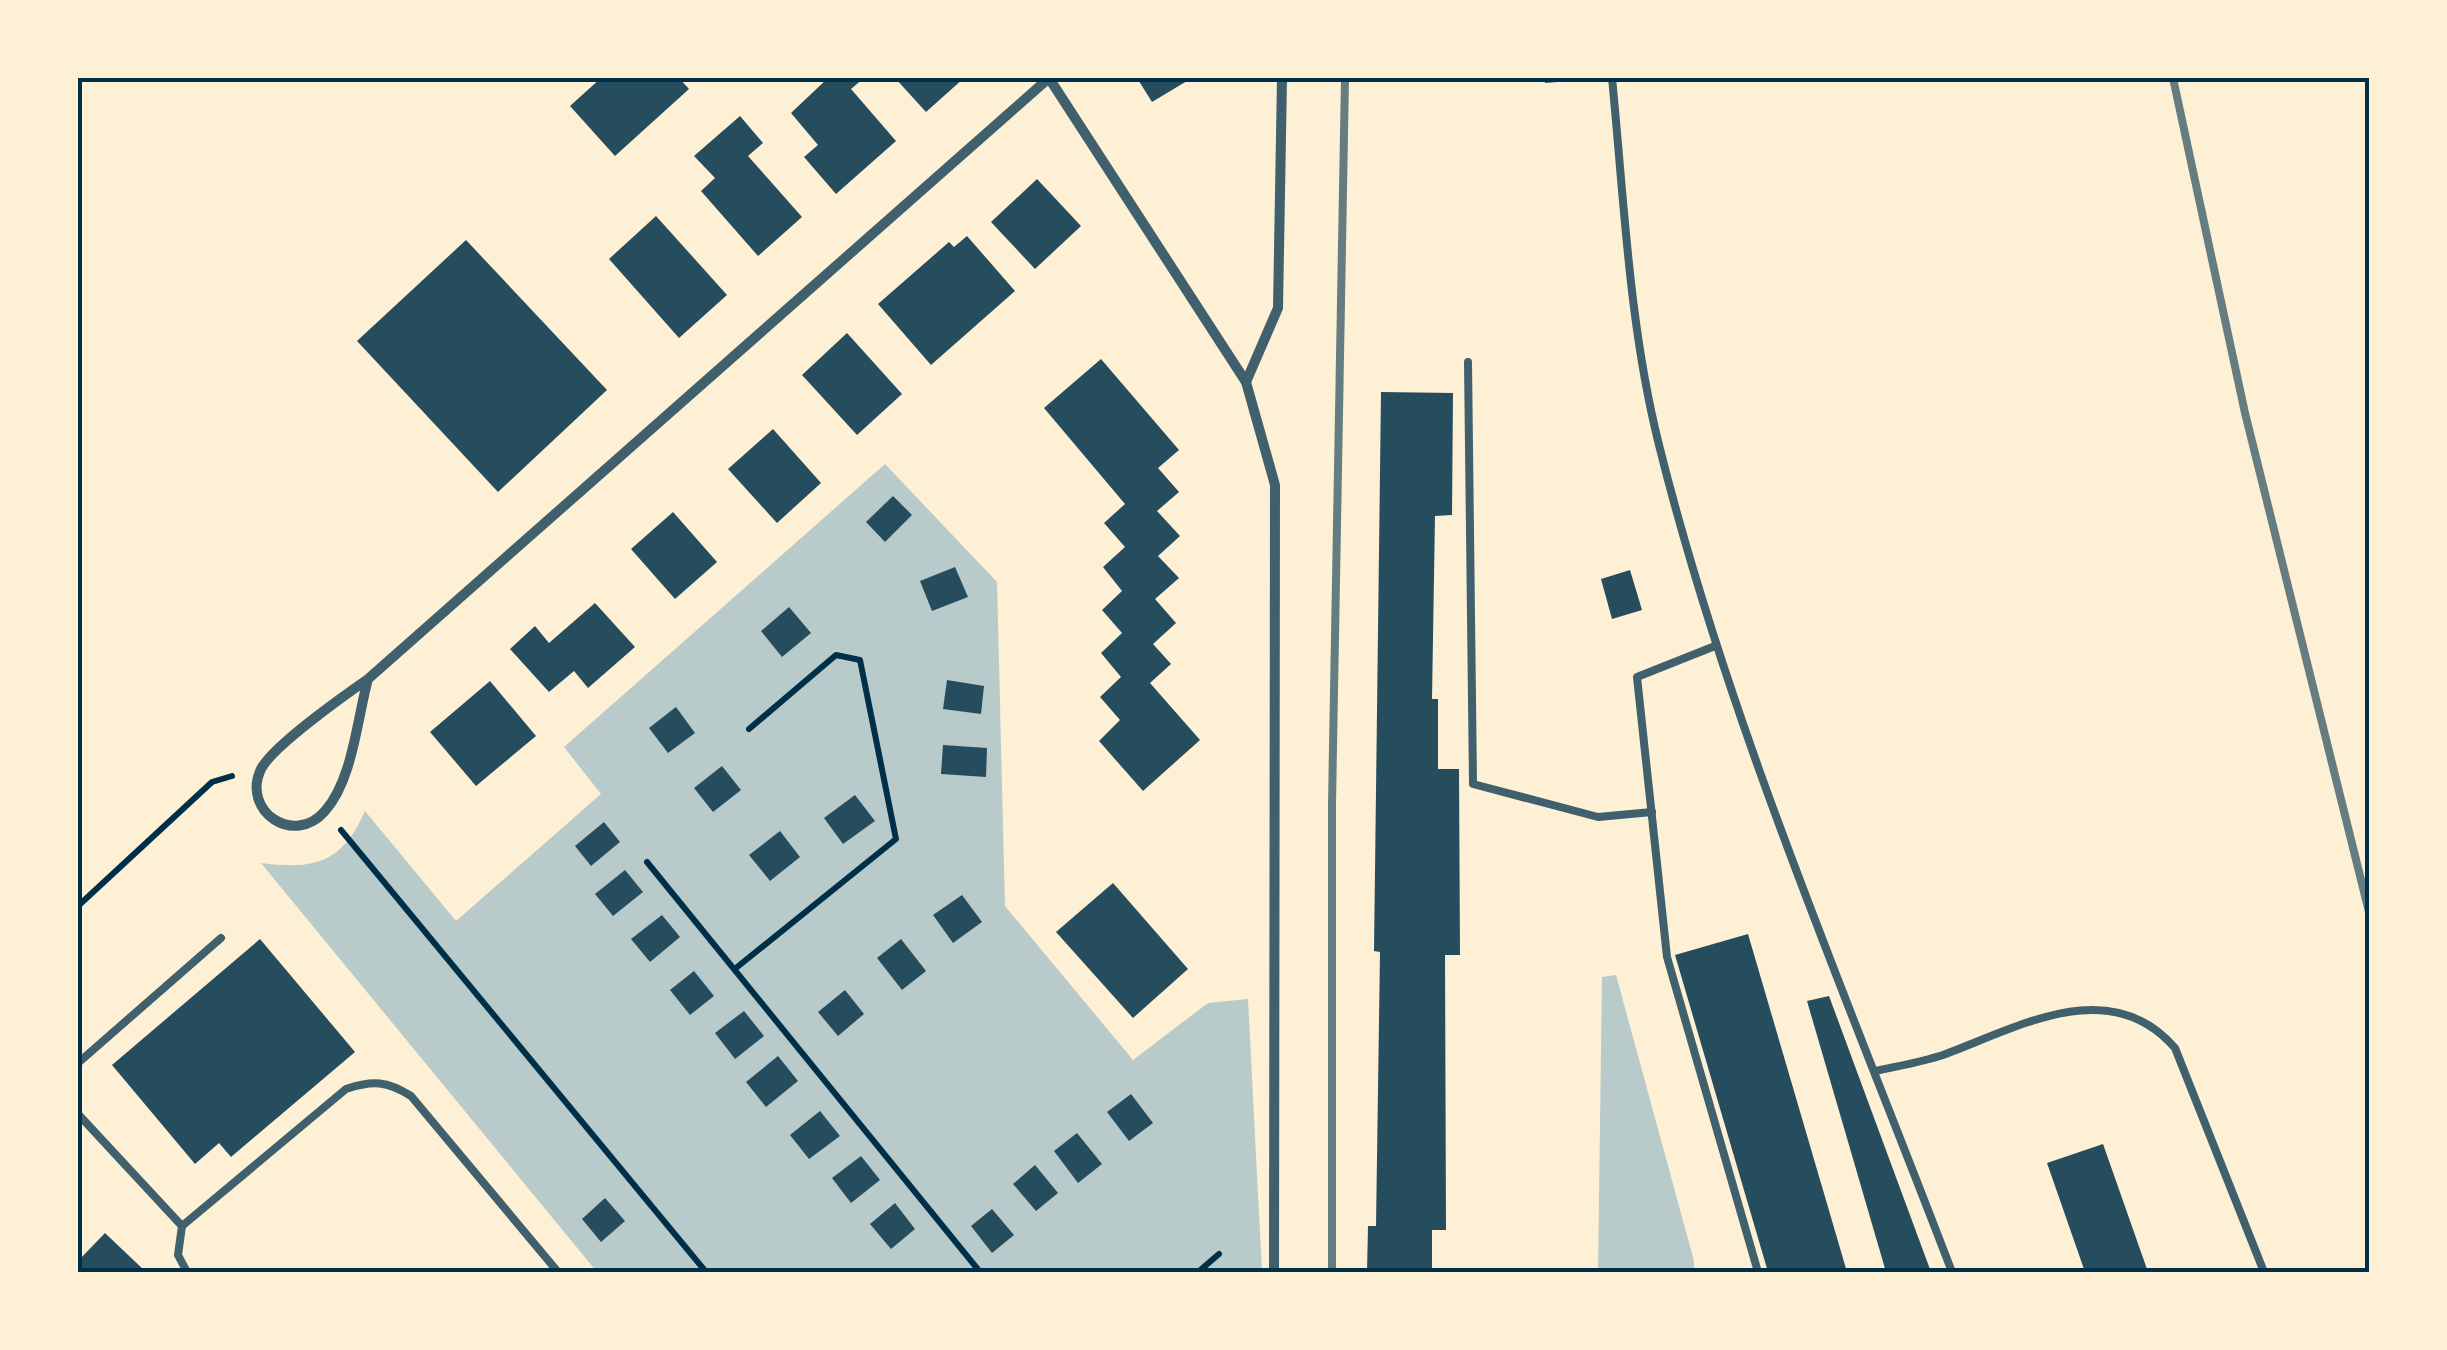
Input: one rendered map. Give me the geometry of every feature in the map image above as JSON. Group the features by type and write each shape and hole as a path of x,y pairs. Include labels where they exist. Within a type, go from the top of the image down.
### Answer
{"street":[{"path":"368,679 342,782 326,811 307,826 284,827 264,813 257,793 262,767 330,706 368,679 1049,78 1246,382 1275,485 1274,1272"},
{"path":"1246,382 1278,308 1282,78"}],"lane":[{"path":"1612,78 1635,303 1658,442 1716,646 1952,1272"},
{"path":"1468,362 1473,784 1598,816 1652,812"},
{"path":"1716,646 1638,678 1667,957 1758,1272"},
{"path":"78,1063 221,938"},
{"path":"1876,1072 1940,1056 2035,1020 2088,1009 2122,1011 2156,1026 2175,1048 2264,1272"},
{"path":"188,1272 178,1255 182,1226 346,1089 369,1081 392,1084 411,1096 558,1272"},
{"path":"78,1114 182,1226"}],"path":[{"path":"736,968 896,838 860,660 836,655 749,729"},
{"path":"78,906 212,782 262,767"},
{"path":"326,811 706,1272"},
{"path":"647,862 980,1272"},
{"path":"1198,1272 1219,1254"}],"shaded area":[{"path":"885,464 997,582 1005,906 1133,1060 1208,1003 1248,999 1262,1272 597,1272 261,863 297,865 325,859 347,842 365,811 456,921 601,794 564,747"},
{"path":"1616,975 1694,1272 1598,1272 1602,977"}],"building":[{"path":"601,78 679,78 689,89 615,156 570,106"},
{"path":"828,78 864,78 851,89 896,141 836,194 804,157 818,145 791,113"},
{"path":"895,78 964,78 926,112"},
{"path":"1137,78 1192,78 1152,102"},
{"path":"1544,78 1583,78 1583,80 1545,83"},
{"path":"740,116 763,143 748,156 802,217 758,256 701,191 715,178 694,156"},
{"path":"1037,179 1081,226 1035,269 991,222"},
{"path":"656,216 727,295 679,338 609,259"},
{"path":"967,236 1015,291 931,365 878,304 949,242 954,247"},
{"path":"466,240 607,390 498,492 357,341"},
{"path":"847,333 902,394 857,435 802,375"},
{"path":"1101,359 1179,450 1158,468 1179,492 1157,511 1180,536 1158,556 1179,578 1155,599 1176,623 1153,644 1171,664 1150,683 1200,740 1143,791 1099,741 1120,720 1100,697 1121,677 1101,653 1122,633 1102,610 1122,591 1103,567 1125,547 1104,523 1125,504 1044,408"},
{"path":"1381,392 1453,393 1452,515 1435,516 1432,699 1438,699 1438,769 1459,769 1460,955 1445,955 1446,1230 1432,1230 1432,1272 1367,1272 1368,1226 1376,1226 1380,952 1374,951"},
{"path":"773,429 821,483 777,523 728,469"},
{"path":"893,496 912,515 885,542 866,522"},
{"path":"673,512 717,562 675,599 631,549"},
{"path":"955,567 968,597 932,611 920,581"},
{"path":"1630,570 1642,610 1612,619 1601,579"},
{"path":"595,603 635,647 588,688 574,671 549,692 510,649 535,626 549,643"},
{"path":"789,607 811,633 782,657 761,631"},
{"path":"947,680 984,686 981,714 943,709"},
{"path":"490,681 536,736 476,786 430,732"},
{"path":"676,707 695,733 668,753 649,728"},
{"path":"943,745 987,748 986,777 941,774"},
{"path":"722,766 741,790 713,812 694,788"},
{"path":"855,795 875,821 843,844 824,818"},
{"path":"604,822 620,842 591,866 575,846"},
{"path":"780,831 800,857 770,881 749,855"},
{"path":"625,870 643,892 613,916 595,894"},
{"path":"1113,883 1188,969 1133,1018 1056,932"},
{"path":"962,895 982,922 953,943 933,915"},
{"path":"662,915 680,937 650,962 631,939"},
{"path":"1748,934 1847,1272 1768,1272 1675,955"},
{"path":"260,939 355,1052 231,1157 219,1143 195,1164 112,1065"},
{"path":"901,939 926,971 902,990 877,958"},
{"path":"694,971 714,996 690,1015 670,990"},
{"path":"845,990 864,1014 838,1036 818,1012"},
{"path":"1829,996 1931,1272 1886,1272 1807,1001"},
{"path":"744,1011 764,1036 735,1059 715,1033"},
{"path":"778,1056 798,1081 766,1107 746,1082"},
{"path":"1131,1094 1153,1123 1129,1141 1107,1112"},
{"path":"820,1111 840,1136 809,1159 790,1135"},
{"path":"1077,1133 1102,1164 1078,1183 1054,1151"},
{"path":"2103,1144 2148,1272 2085,1272 2047,1163"},
{"path":"861,1156 880,1180 851,1203 832,1178"},
{"path":"1035,1165 1058,1193 1036,1211 1013,1184"},
{"path":"605,1198 625,1221 601,1242 582,1219"},
{"path":"895,1203 915,1229 891,1249 870,1224"},
{"path":"992,1209 1014,1235 992,1253 971,1226"},
{"path":"105,1233 146,1272 78,1272 78,1261"}],"railway":[{"path":"1332,1272 1332,804 1345,78"},
{"path":"2173,78 2245,413 2370,916"}]}
